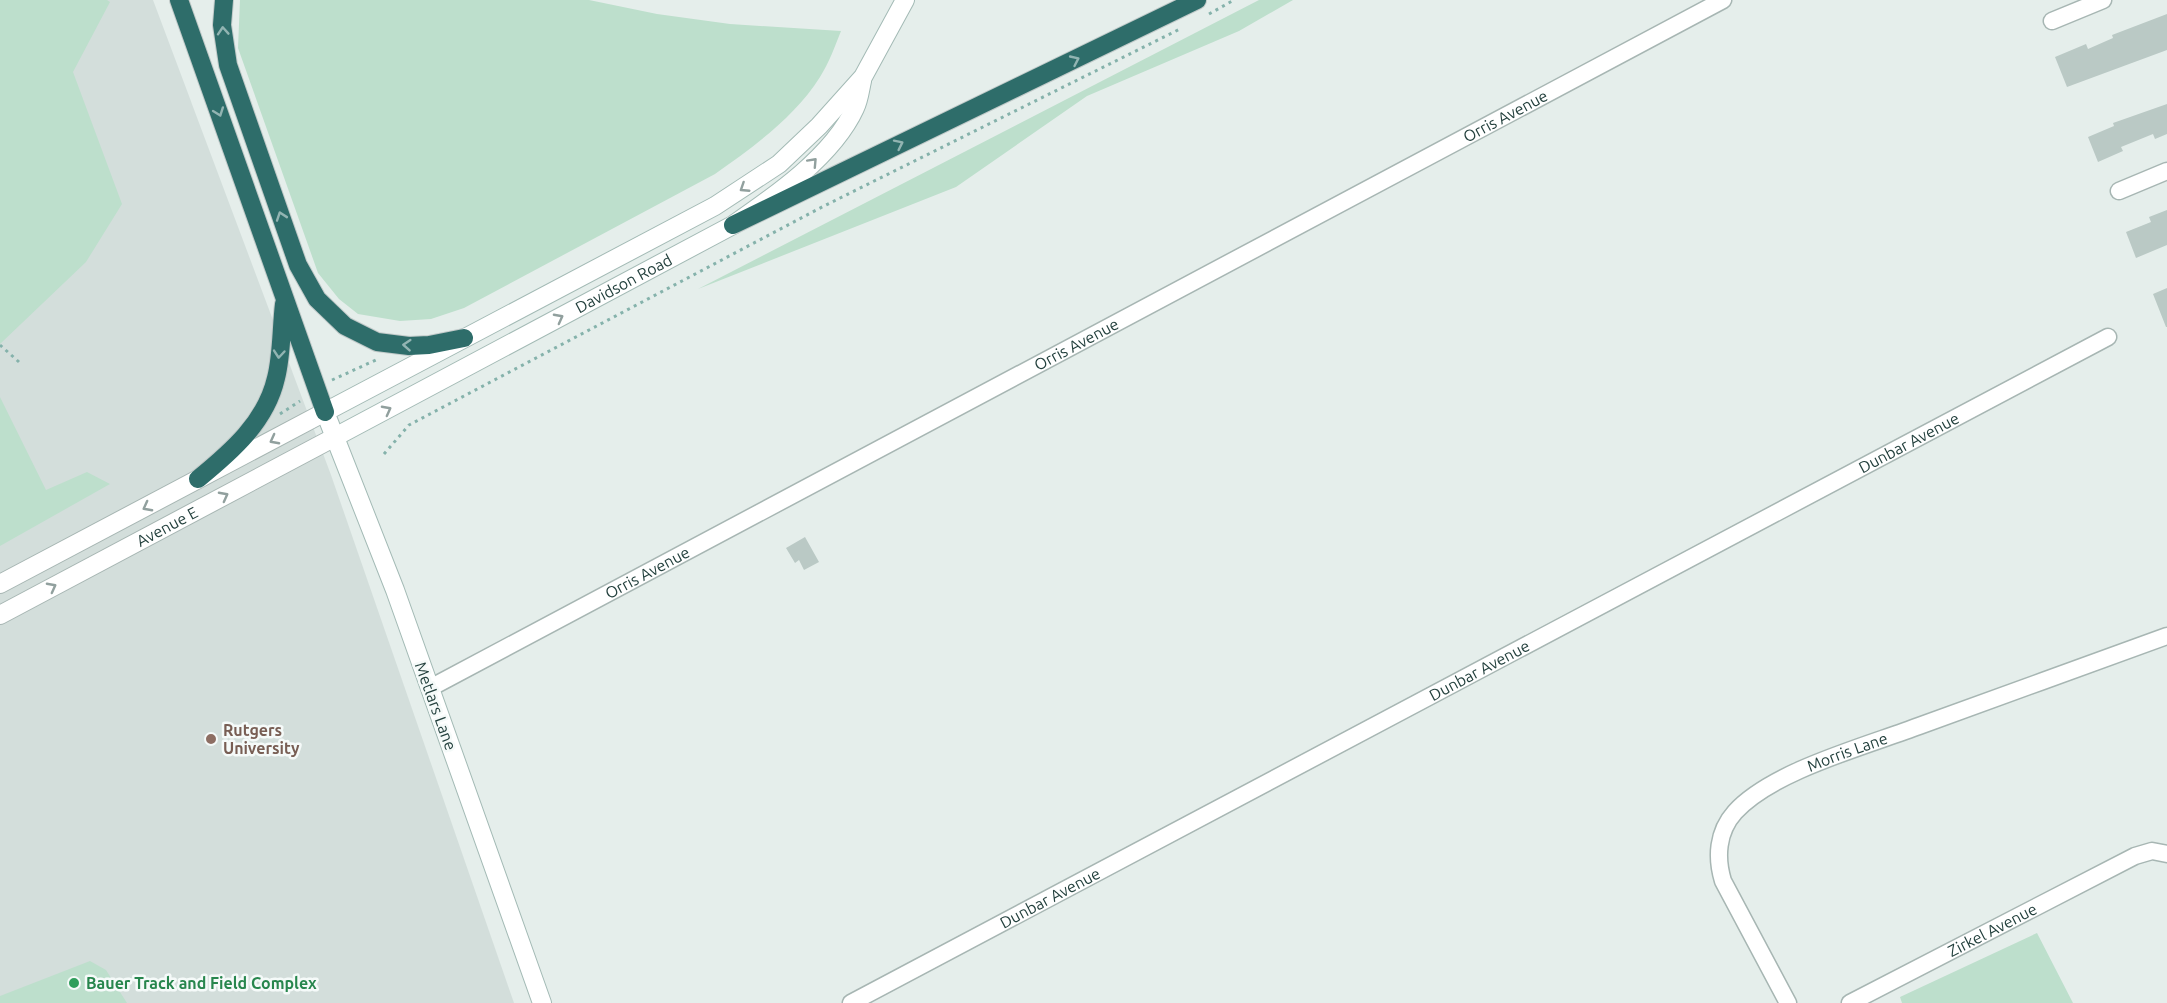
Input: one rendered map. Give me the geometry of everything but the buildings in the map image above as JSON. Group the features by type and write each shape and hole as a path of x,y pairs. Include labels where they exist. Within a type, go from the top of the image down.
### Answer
{"highway":[{"path":"179,0 325,412"},
{"path":"224,0 222,25 228,65 298,265 317,299 345,326 377,342 409,346 429,345 464,338"},
{"path":"733,225 1201,8"},
{"path":"198,479 230,453 264,409 277,376 284,296"}],"main road":[{"name":"Davidson Road","path":"325,412 745,188 799,146 863,77 904,0"},
{"name":"Davidson Road","path":"335,437 733,225 793,182 824,150 855,108 863,77"},
{"name":"Metlars Lane","path":"325,412 395,590 542,1003"},
{"name":"Avenue E","path":"0,584 325,412"},
{"name":"Avenue E","path":"0,615 335,437"}],"street":[{"name":"Orris Avenue","path":"430,688 1723,0"},
{"path":"2052,21 2103,0"},
{"path":"2119,191 2167,171"},
{"name":"Dunbar Avenue","path":"851,1003 2108,337"},
{"name":"Morris Lane","path":"1788,1003 1723,881 1718,865 1718,848 1734,813 1770,787 1814,765 2167,636"},
{"name":"Zirkel Avenue","path":"1850,1003 2135,856 2152,851 2167,854"}],"path":[{"path":"1201,8 1234,0"},
{"path":"384,454 409,425 824,206 1186,26"},
{"path":"0,345 19,362"},
{"path":"325,383 387,355"},
{"path":"276,417 300,401"}],"shaded area":[{"name":"Rutgers University","path":"0,0 153,0 331,475 514,1003 0,1003"}],"green space":[{"path":"0,0 107,0 110,2 73,72 122,204 86,262 0,344"},
{"path":"240,0 589,0 657,14 730,24 841,31 823,72 810,92 786,118 715,174 464,308 431,319 400,321 358,314 339,299 318,273 238,48"},
{"path":"1259,0 1293,0 1239,31 1087,96 956,187 698,289"},
{"path":"0,397 46,490 87,472 110,484 0,546"},
{"path":"2037,933 2073,1003 1902,1003 1900,997"},
{"name":"Bauer Track and Field Complex","path":"90,961 106,970 127,1003 0,1003 0,996"}],"place":[{"name":"Rutgers University","path":"211,739"},
{"name":"Bauer Track and Field Complex","path":"74,983"}]}
